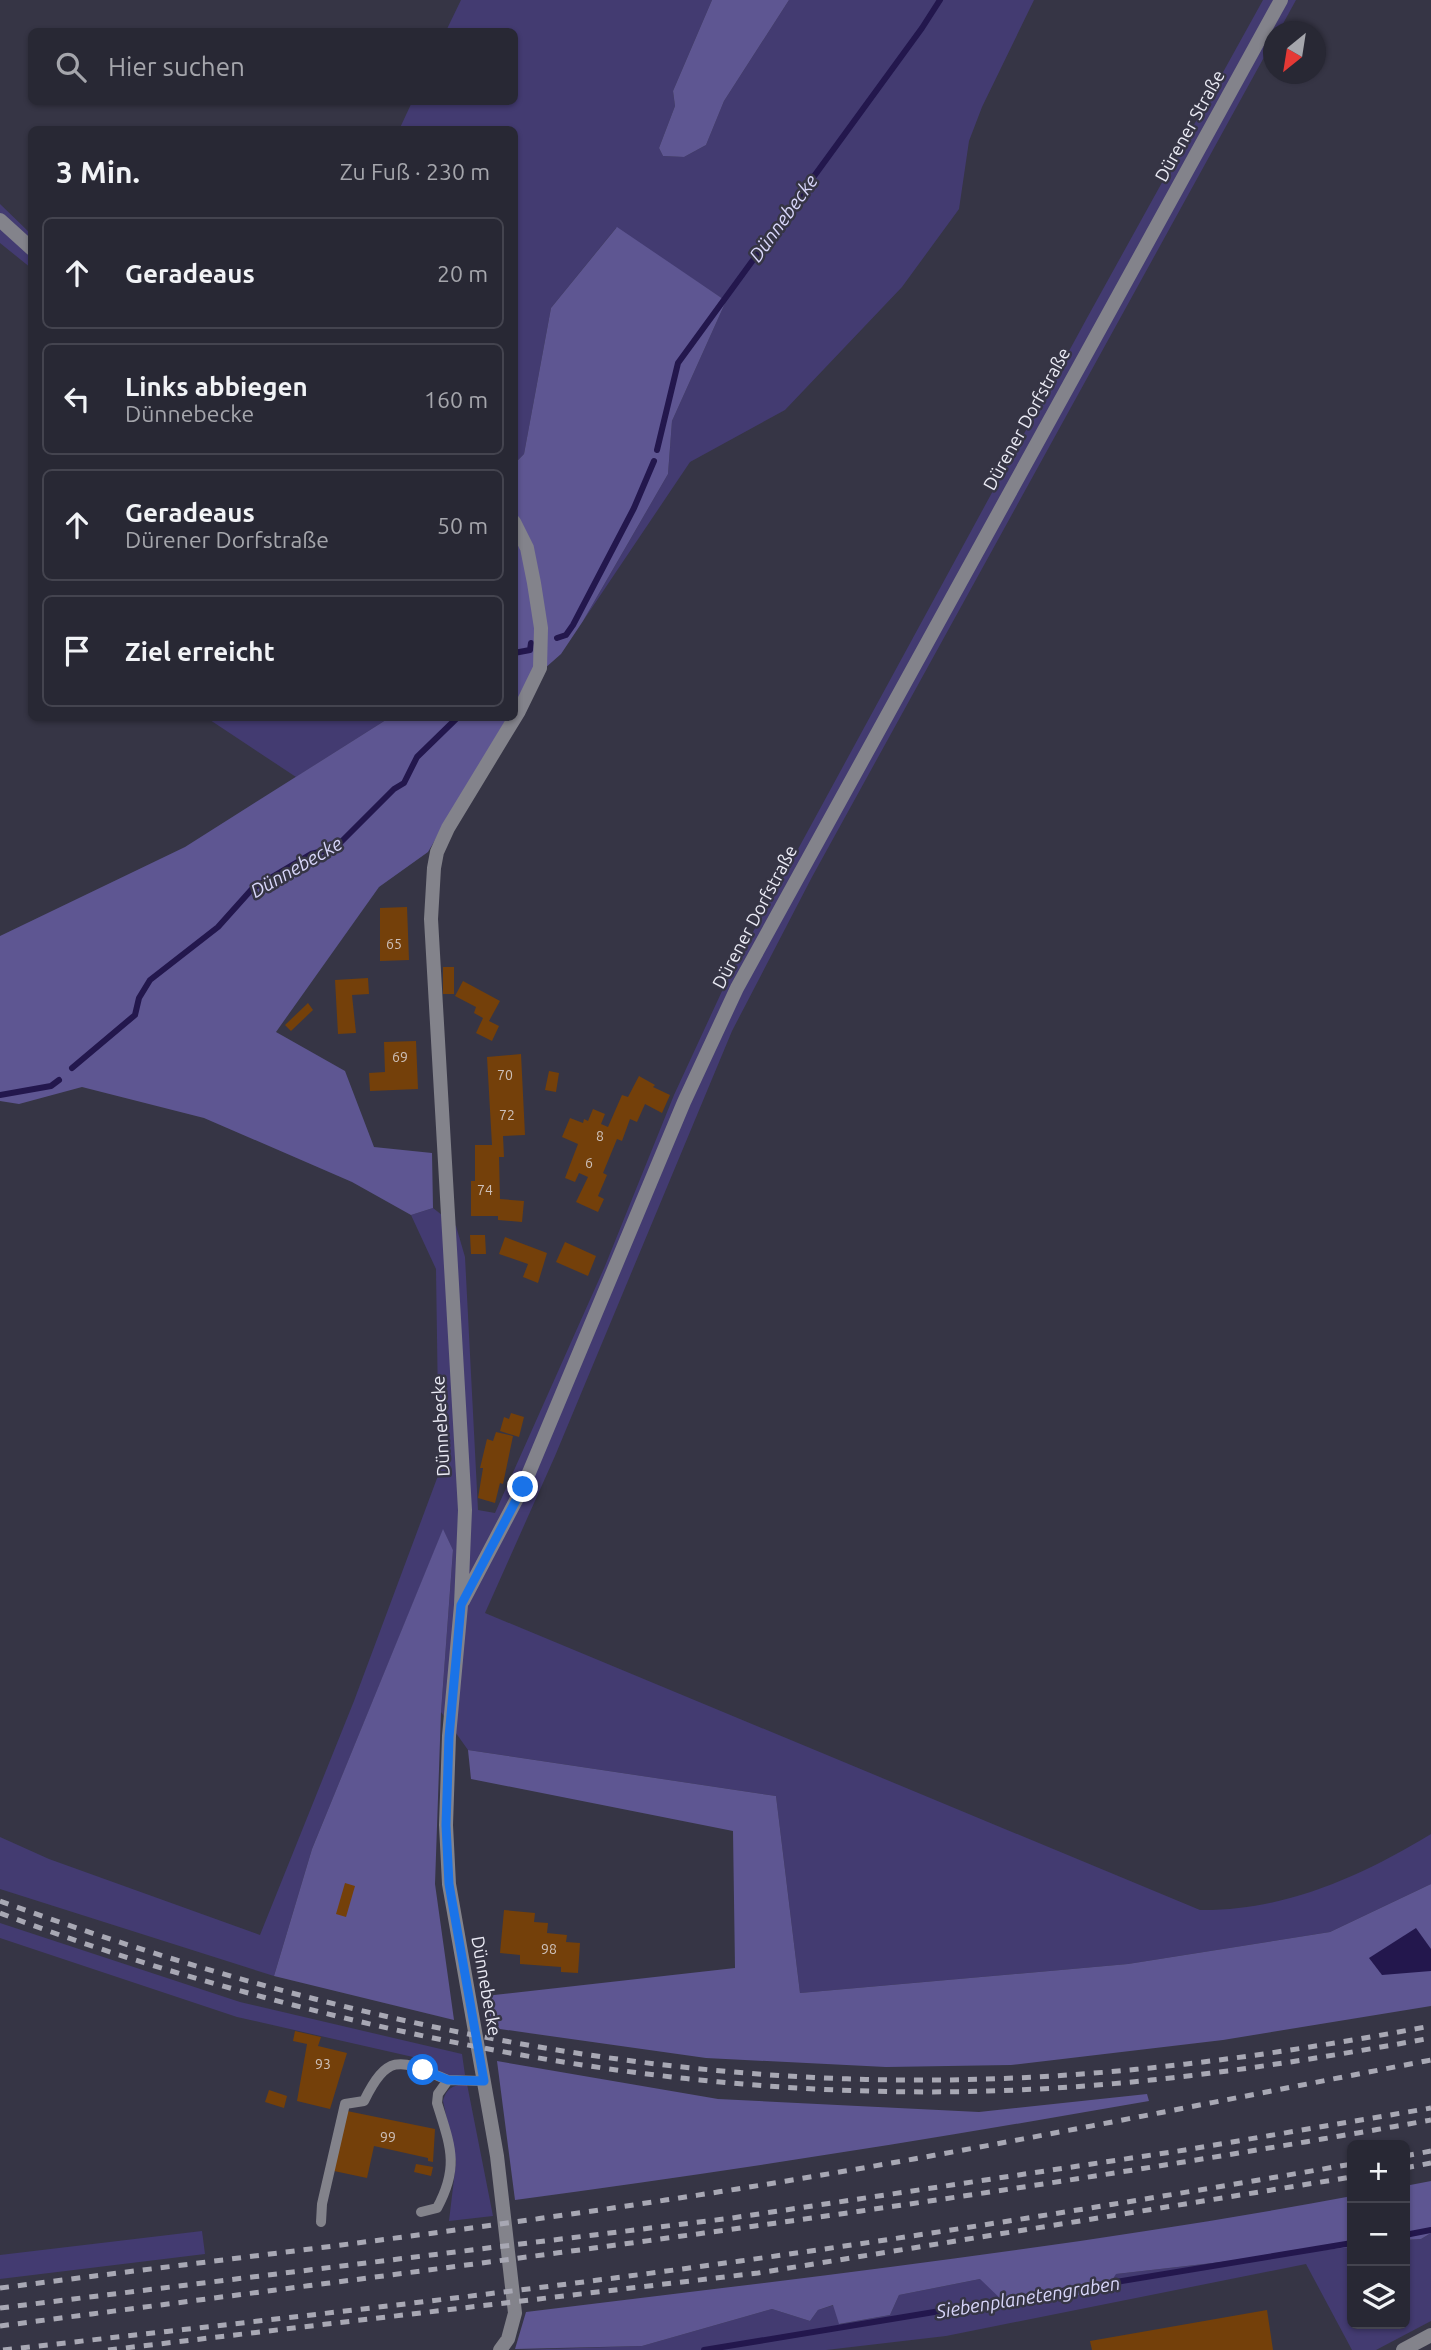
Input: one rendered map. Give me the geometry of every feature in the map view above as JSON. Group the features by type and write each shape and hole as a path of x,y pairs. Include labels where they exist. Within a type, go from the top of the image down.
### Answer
{"street":[{"name":"Dürener Straße","path":"1131,270 1282,0"},
{"path":"0,220 28,244"},
{"name":"Dürener Dorfstraße","path":"461,1605 523,1487 684,1102 737,988 1131,270"},
{"name":"Dünnebecke","path":"518,530 527,548 541,628 540,668 518,713"},
{"name":"Dünnebecke","path":"500,2350 508,2339 515,2313 497,2155 449,1884 446,1825 449,1737 461,1605 466,1510 431,944 431,906 437,852 448,828 513,721"},
{"path":"1403,2350 1431,2335"}],"lane":[{"path":"321,2222 325,2192 345,2105 364,2101 376,2077 390,2065 404,2064 448,2080 484,2081"},
{"path":"421,2212 437,2208 448,2181 452,2158 437,2103 438,2094 448,2080"}],"shaded area":[{"path":"461,0 712,0 673,91 675,106 659,148 663,156 684,157 706,145 724,101 789,0 1034,0 982,107 969,141 959,209 902,287 785,410 690,462 583,621 668,474 672,421 726,301 616,228 551,308 524,454 518,460 518,126 401,126 411,105 518,105 518,28 447,28"},
{"path":"712,0 789,0 724,101 706,145 684,157 663,156 659,148 675,106 673,91"},
{"path":"1263,0 1296,0 1284,21 1263,21 1263,59 812,877 732,1031 555,1456 485,1613 1200,1910 1262,1905 1320,1889 1377,1864 1431,1834 1431,1884 1330,1932 1128,1964 800,1993 776,1796 468,1750 441,1712 453,1550 443,1530 312,1849 274,1976 0,1889 0,1837 49,1859 260,1935 354,1701 439,1473 436,1269 411,1215 433,1208 456,1226 465,1257 478,1510 495,1513 605,1266 674,1095 729,976"},
{"path":"0,204 28,231 28,266 0,243"},
{"path":"617,227 726,301 672,421 668,474 583,621 561,654 527,684 518,700 518,460 524,454 551,308"},
{"path":"212,721 384,721 296,777"},
{"path":"384,721 505,721 428,852 379,887 276,1032 345,1071 374,1147 432,1153 433,1208 411,1215 352,1182 204,1118 82,1087 19,1104 0,1101 0,936 185,847"},
{"path":"443,1529 453,1550 441,1712 435,1884 454,2020 274,1976 312,1849"},
{"path":"468,1750 776,1796 800,1993 1128,1964 1330,1932 1431,1884 1431,2006 1223,2040 1011,2065 886,2067 706,2058 493,2028 485,1996 735,1968 733,1831 471,1779"},
{"path":"0,1923 240,2002 462,2054 465,2075 449,2076 436,2070 435,2062 237,2017 0,1938"},
{"path":"1416,1928 1431,1949 1431,1971 1382,1975 1369,1958"},
{"path":"497,2061 718,2099 979,2112 1147,2094 1149,2101 833,2154 515,2200"},
{"path":"467,2084 493,2216 449,2221 456,2162 443,2101 452,2088"},
{"path":"1431,2181 1431,2233 1421,2239 1410,2240 1410,2185"},
{"path":"1347,2197 1347,2248 1116,2274 1105,2291 1007,2305 980,2279 899,2295 890,2315 839,2324 833,2305 818,2310 810,2321 772,2309 642,2346 515,2349 526,2312 837,2274 1147,2231"},
{"path":"202,2231 205,2254 0,2279 0,2255"},
{"path":"1431,2233 1431,2321 1376,2350 1352,2350 1306,2264 946,2336 826,2350 515,2350 642,2346 772,2309 810,2321 818,2310 834,2305 840,2324 890,2315 899,2295 980,2279 1116,2274 1347,2248 1347,2329 1410,2329 1410,2240 1421,2239"}],"building":[{"path":"407,907 409,960 380,961 380,908"},
{"path":"443,967 454,967 454,994 443,994"},
{"path":"368,978 369,994 352,995 356,1033 338,1034 335,980"},
{"path":"463,981 500,1001 489,1021 499,1026 492,1041 476,1033 483,1018 474,1013 476,1007 455,996"},
{"path":"308,1003 313,1010 291,1031 285,1025"},
{"path":"416,1041 418,1089 370,1091 369,1073 385,1072 384,1042"},
{"path":"521,1054 525,1135 503,1136 504,1157 499,1157 500,1199 524,1201 522,1222 498,1220 498,1216 471,1216 475,1145 492,1145 487,1057"},
{"path":"549,1071 559,1073 556,1092 545,1090"},
{"path":"639,1076 670,1095 662,1113 645,1104 637,1122 630,1119 622,1141 617,1139 603,1173 607,1175 598,1196 604,1199 598,1212 576,1202 588,1177 579,1173 575,1182 565,1178 578,1144 562,1137 570,1118 583,1123 584,1119 588,1121 593,1109 605,1114 601,1124 608,1127 622,1095 628,1097"},
{"path":"470,1235 485,1235 486,1254 471,1254"},
{"path":"505,1237 547,1253 538,1283 523,1277 528,1264 499,1254"},
{"path":"565,1242 596,1256 588,1276 556,1262"},
{"path":"511,1413 524,1417 519,1437 500,1431 504,1417 509,1419"},
{"path":"496,1432 513,1436 503,1484 500,1483 495,1503 478,1498 483,1468 480,1468 487,1439 493,1441"},
{"path":"345,1883 355,1886 346,1917 336,1914"},
{"path":"504,1910 535,1913 534,1922 548,1923 547,1933 567,1935 566,1942 580,1943 578,1973 561,1972 561,1967 520,1964 520,1955 500,1953"},
{"path":"295,2031 321,2037 318,2046 347,2053 330,2109 297,2101 307,2044 293,2041"},
{"path":"269,2090 287,2096 284,2108 265,2102"},
{"path":"347,2111 435,2129 433,2162 428,2161 428,2158 374,2146 367,2178 334,2171"},
{"path":"416,2164 433,2167 431,2176 414,2172"},
{"path":"1267,2310 1273,2350 1092,2350 1090,2341"}],"waterway":[{"name":"Dünnebecke","path":"657,450 678,363 940,0"},
{"name":"Dünnebecke","path":"557,638 566,635 573,625 634,508 654,461"},
{"name":"Dünnebecke","path":"518,652 530,650 531,643"},
{"name":"Dünnebecke","path":"72,1068 135,1015 139,998 150,980 218,927 252,889 311,854 335,848 394,789 404,783 417,757 454,721"},
{"name":"Dünnebecke","path":"0,1095 51,1086 59,1080"},
{"name":"Siebenplanetengraben","path":"1410,2234 1431,2230"},
{"name":"Siebenplanetengraben","path":"704,2350 1347,2244"}],"railway":[{"path":"0,1901 222,1974 336,2004 450,2030 565,2051 681,2067 798,2077 915,2080 1045,2076 1110,2072 1238,2057 1431,2026"},
{"path":"0,1913 109,1952 182,1974 378,2026 551,2060 725,2082 900,2092 1044,2089 1211,2073 1431,2038"},
{"path":"0,2288 509,2223 773,2183 1056,2133 1431,2060"},
{"path":"0,2308 732,2218 1185,2150 1431,2108"},
{"path":"0,2326 896,2206 1253,2151 1431,2120"},
{"path":"1410,2155 1431,2151"},
{"path":"1410,2167 1431,2163"},
{"path":"3,2350 432,2301 689,2268 1021,2219 1347,2165"},
{"path":"108,2350 758,2273 1347,2178"}],"route":[{"path":"423,2070 448,2080 484,2081 449,1884 446,1825 449,1737 461,1605 523,1487"}]}
